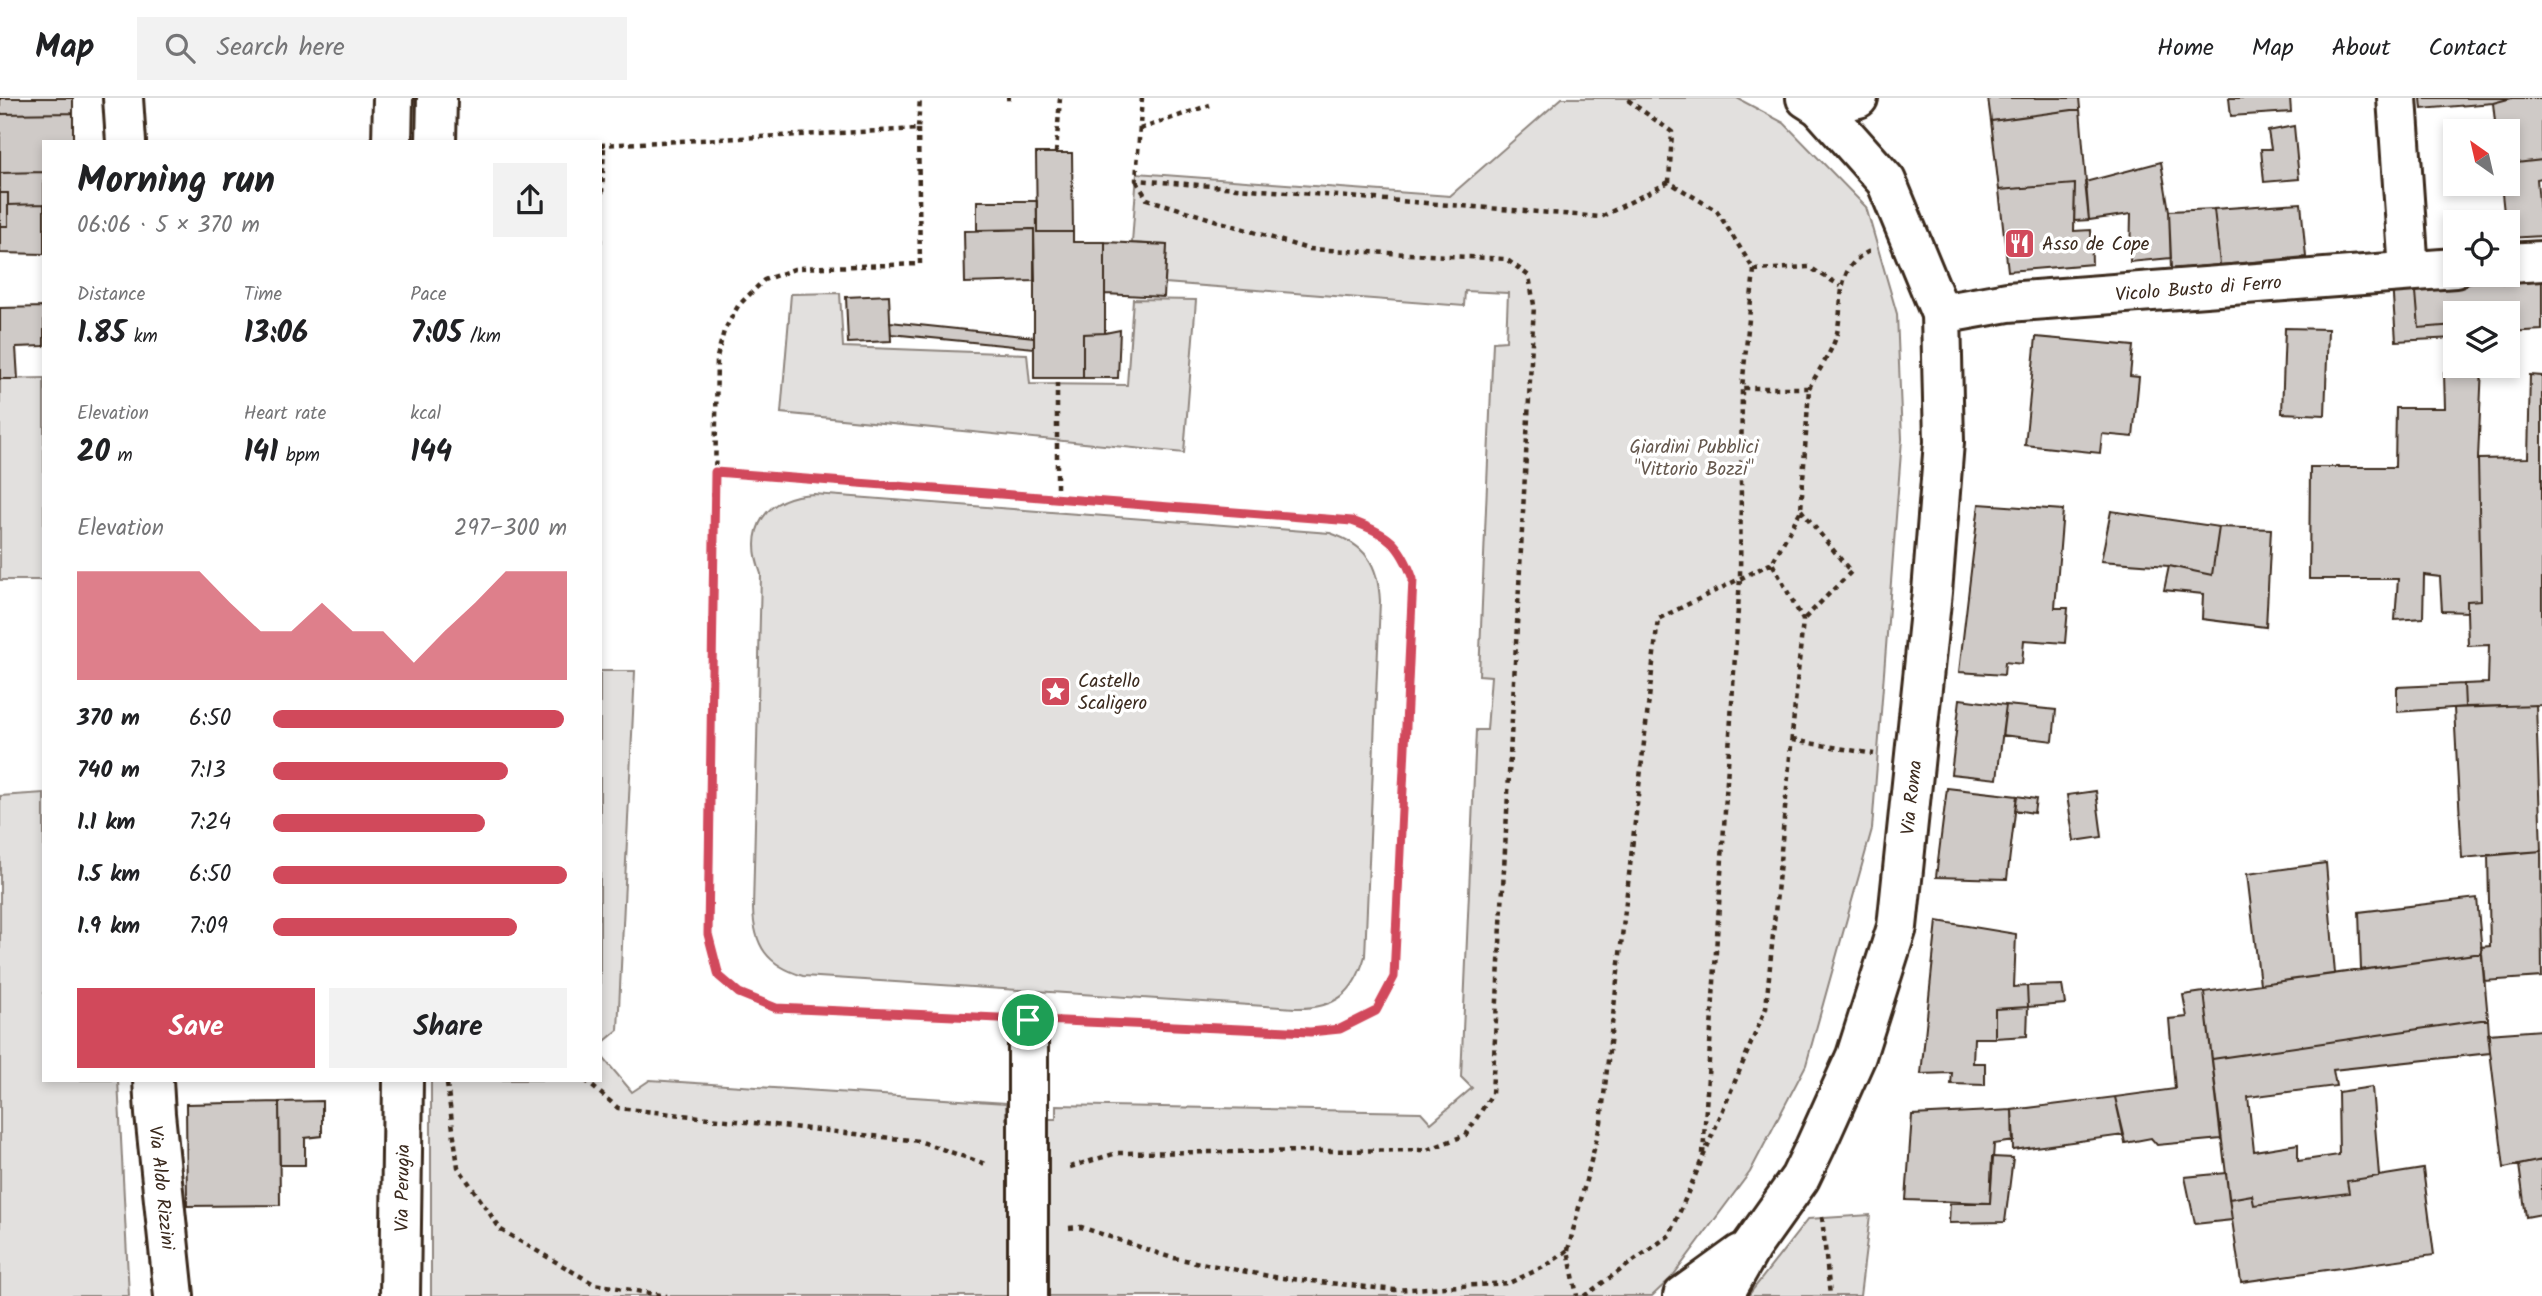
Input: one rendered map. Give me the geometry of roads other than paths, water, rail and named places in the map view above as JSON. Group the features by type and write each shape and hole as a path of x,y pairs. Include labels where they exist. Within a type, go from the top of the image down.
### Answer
{"street":[{"path":"123,98 126,140"},
{"path":"392,140 393,98"},
{"path":"436,140 437,98"},
{"path":"1813,102 1858,98"},
{"path":"2397,98 2409,271"},
{"path":"1813,102 1886,181 1941,314"},
{"path":"2520,263 2542,261"},
{"name":"Vicolo Busto di Ferro","path":"1941,314 2008,302 2443,269"},
{"name":"Via Roma","path":"1723,1296 1751,1247 1800,1178 1856,1056 1897,927 1933,592 1944,442 1941,314"},
{"path":"1028,1020 1028,1296"},
{"name":"Via Aldo Rizzini","path":"153,1082 174,1296"},
{"name":"Via Perugia","path":"400,1296 403,1082"},
{"name":"Via Roma","path":"1683,1296 1751,1247"}],"place":[{"name":"Asso de Cope","path":"2019,243"},
{"name":"Castello Scaligero","path":"1055,691"}],"park label":[{"name":"Giardini Pubblici \"Vittorio Bozzi\"","path":"1694,457"}]}
